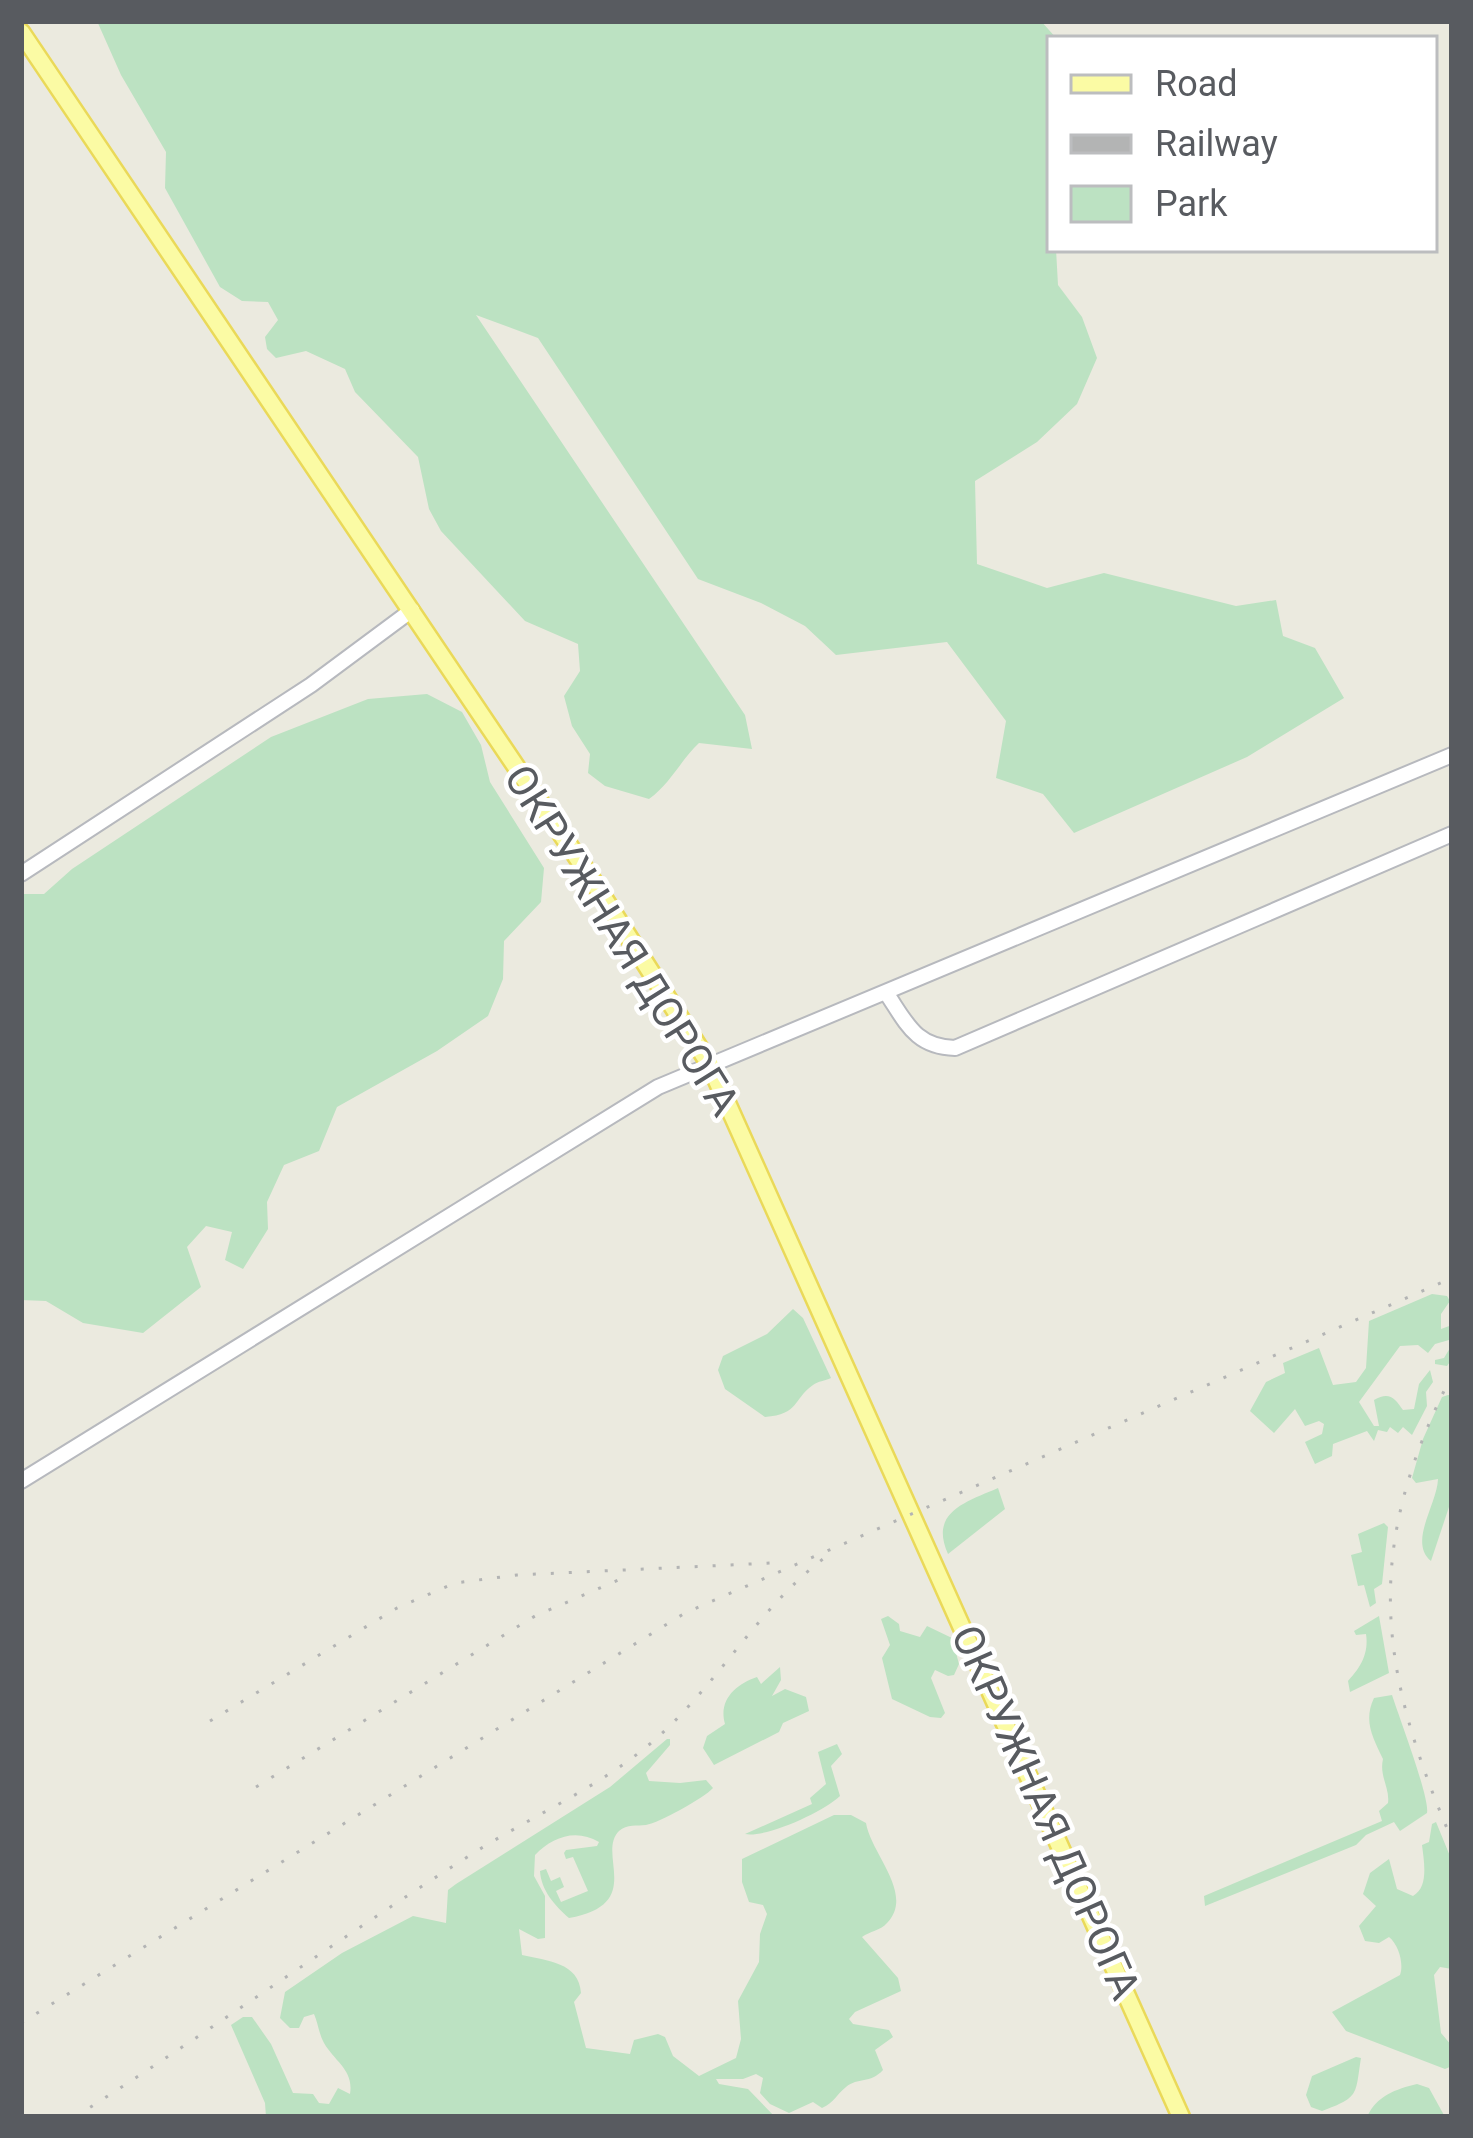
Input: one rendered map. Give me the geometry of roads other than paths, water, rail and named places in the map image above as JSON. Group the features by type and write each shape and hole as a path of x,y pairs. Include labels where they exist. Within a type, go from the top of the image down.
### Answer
{"main road":[{"name":"ОКРУЖНАЯ ДОРОГА","path":"21,32 412,610 710,1065 1181,2117"}],"street":[{"path":"21,874 311,685 412,610"},
{"path":"21,1481 629,1103 1452,755"},
{"path":"887,994 918,1041 935,1048 955,1048 1452,834"}],"railway":[{"path":"21,2023 685,1613 1452,1278"},
{"path":"1452,1375 1423,1438 1404,1496 1393,1552 1390,1607 1408,1718 1452,1840"},
{"path":"75,2117 422,1886 630,1759 674,1721 780,1599 827,1556"},
{"path":"210,1721 397,1608 455,1583 517,1575 772,1563"},
{"path":"256,1787 535,1616 623,1578"}]}
